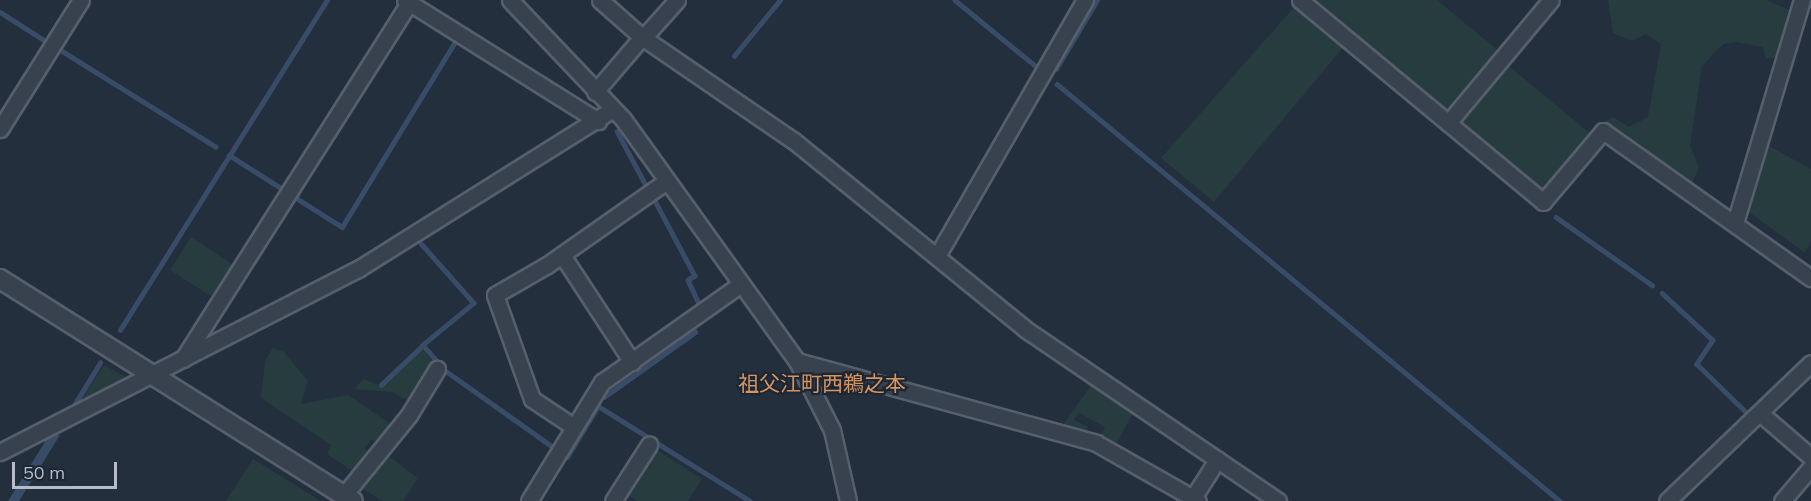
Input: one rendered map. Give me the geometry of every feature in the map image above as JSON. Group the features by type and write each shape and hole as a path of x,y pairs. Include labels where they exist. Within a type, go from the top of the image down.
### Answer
{"street":[{"path":"0,129 81,0"},
{"path":"510,0 611,110 797,361 832,430 848,501"},
{"path":"600,0 642,38 794,141 1024,329 1278,501"},
{"path":"595,92 676,0"},
{"path":"937,256 1085,0"},
{"path":"1300,0 1543,202 1602,131 1809,271"},
{"path":"1448,123 1551,0"},
{"path":"1735,223 1802,0"},
{"path":"182,362 407,1 598,121"},
{"path":"0,452 182,362 358,269 598,121 611,110"},
{"path":"574,427 532,399 495,295 562,255 665,182"},
{"path":"562,255 632,362"},
{"path":"0,279 348,498 408,415 437,369"},
{"path":"529,501 602,382 741,284"},
{"path":"797,361 1086,440 1194,500 1217,460"},
{"path":"1667,501 1811,363"},
{"path":"1760,412 1811,457"},
{"path":"613,501 649,445"},
{"path":"1782,501 1811,467"}],"green space":[{"path":"1309,0 1437,0 1502,54 1448,115"},
{"path":"1608,0 1766,0 1792,11 1778,58 1766,58 1763,47 1736,42 1723,44 1702,66 1690,146 1699,167 1691,187 1603,123 1613,117 1629,127 1648,117 1661,44 1646,34 1632,41 1613,33"},
{"path":"1297,4 1346,44 1214,202 1161,158"},
{"path":"1505,63 1592,135 1541,193 1456,123"},
{"path":"1765,144 1811,169 1811,240 1805,253 1749,212"},
{"path":"191,237 238,268 217,300 170,270"},
{"path":"273,348 284,352 308,381 301,404 348,395 392,425 379,445 372,439 364,448 371,454 354,472 327,454 331,445 261,398 265,361"},
{"path":"422,349 432,361 431,369 410,402 392,392 355,389 363,379 383,387"},
{"path":"104,365 135,382 77,407"},
{"path":"1092,384 1134,411 1115,446 1099,439 1105,427 1079,413 1074,420 1088,427 1085,434 1063,425"},
{"path":"652,447 702,479 688,501 637,501 623,491"},
{"path":"383,452 418,478 403,501 383,501 356,485"},
{"path":"253,459 321,501 226,501"}],"water":[{"path":"50,434 60,435 19,501 8,501"}],"waterway":[{"path":"120,330 327,0"},
{"path":"734,56 780,0"},
{"path":"955,0 1037,67"},
{"path":"1056,69 1097,0"},
{"path":"0,12 44,40"},
{"path":"342,227 456,40"},
{"path":"62,51 216,147"},
{"path":"1057,84 1560,501"},
{"path":"617,131 648,189"},
{"path":"229,155 286,191"},
{"path":"293,196 342,227"},
{"path":"653,197 695,276 688,280 700,306"},
{"path":"1556,217 1652,285"},
{"path":"418,240 474,303 423,345 446,371 553,447"},
{"path":"1662,293 1713,340 1697,364 1748,414"},
{"path":"604,397 695,332"},
{"path":"381,385 423,345"},
{"path":"73,407 100,363"},
{"path":"567,457 598,406 648,437"},
{"path":"657,443 750,501"}],"district":[{"name":"祖父江町西鵜之本","path":"822,383"}]}
